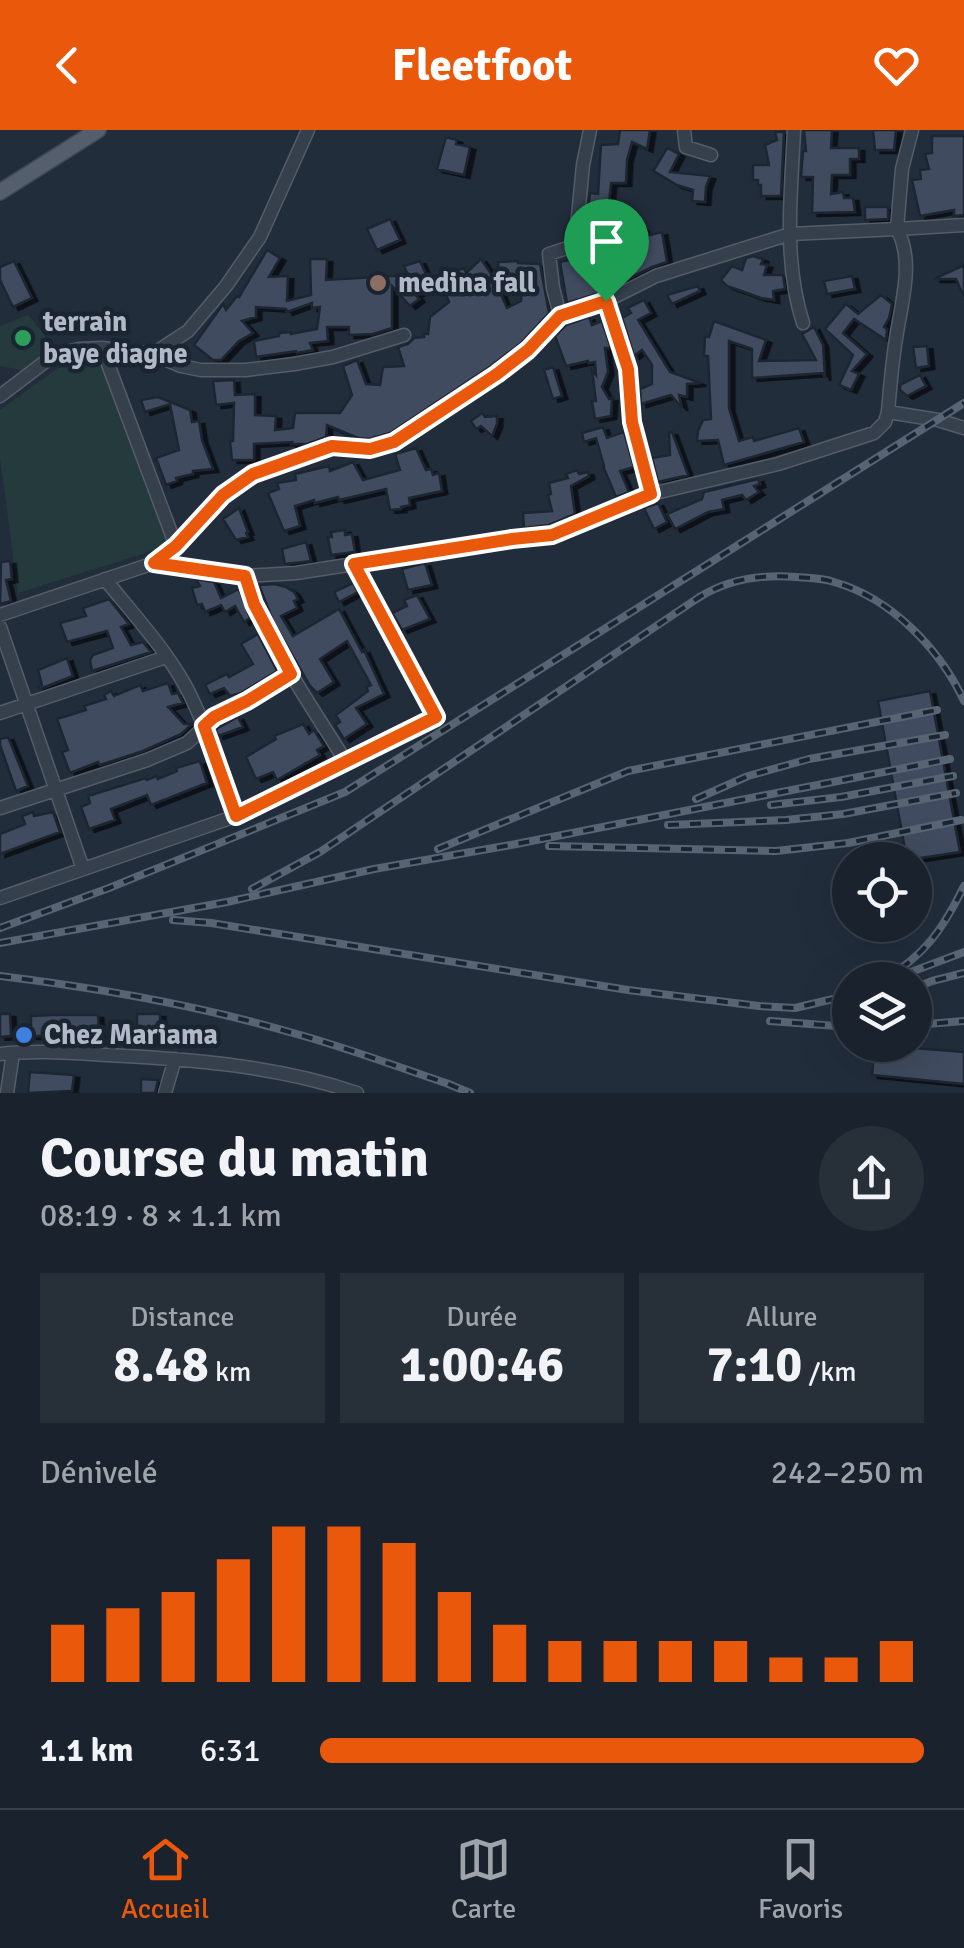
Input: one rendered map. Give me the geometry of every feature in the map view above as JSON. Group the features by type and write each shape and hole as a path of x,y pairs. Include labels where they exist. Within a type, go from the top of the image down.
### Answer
{"main road":[{"path":"0,192 98,130"}],"street":[{"path":"153,354 188,332 260,237 308,130"},
{"path":"560,316 549,254 570,246 576,237 590,130"},
{"path":"684,130 686,148 711,155"},
{"path":"794,130 790,234 796,301 803,323"},
{"path":"154,563 245,576 296,573 552,535 651,494 778,464 874,433 885,422 888,412 904,285 904,242 896,228 902,169 912,130"},
{"path":"0,615 154,563 176,546 223,495 253,474 332,446 370,449 394,442 497,374 528,350 560,316 606,301 656,276 790,234 964,225"},
{"path":"606,301 628,369 632,422 651,494"},
{"path":"0,396 54,355 79,349 153,354 201,370 258,369 333,357 404,336"},
{"path":"102,348 176,546"},
{"path":"888,412 964,428"},
{"path":"0,898 236,816 436,717 354,564"},
{"path":"245,576 254,604 291,674 346,762"},
{"path":"104,579 184,684 204,726 236,816"},
{"path":"0,627 82,870"},
{"path":"0,713 166,657"},
{"path":"0,808 187,744 214,717 291,674"},
{"path":"7,1093 7,1054 72,1053 175,1060 357,1093"},
{"path":"166,1093 175,1060"}],"green space":[{"name":"terrain baye diagne","path":"28,315 56,349 22,370 0,366 0,326"},
{"path":"100,359 171,545 18,593 0,458 0,410 58,368"}],"building":[{"path":"620,130 650,130 647,149 632,142 626,183 611,183 609,204 589,203 590,193 598,194 601,145 618,144"},
{"path":"804,130 832,130 831,148 859,148 859,159 850,159 850,175 832,175 831,194 843,192 844,198 853,198 855,212 812,213 813,177 801,177 806,151"},
{"path":"873,130 896,130 894,150 875,150"},
{"path":"775,132 784,132 781,196 761,196 761,185 753,180 753,165 769,165 765,145 777,140"},
{"path":"932,136 964,136 964,215 954,216 954,210 920,216 912,180 921,179 920,170 929,169 925,154 932,153"},
{"path":"446,137 470,147 464,175 437,169"},
{"path":"667,148 679,154 670,172 710,176 705,202 692,201 693,190 652,170"},
{"path":"865,207 888,207 888,219 865,220"},
{"path":"629,214 649,235 662,232 667,262 602,292 567,303 560,262 595,254 590,231 616,226"},
{"path":"390,219 400,240 377,250 367,229"},
{"path":"267,250 280,258 269,277 288,276 287,301 311,295 310,259 327,259 326,280 408,275 404,266 420,261 432,288 415,294 419,299 410,306 392,286 392,328 349,335 349,327 327,327 328,341 310,343 313,350 297,353 256,357 254,341 279,333 317,329 320,307 312,308 312,303 287,312 256,307 256,317 242,321 253,333 221,360 213,360 194,345 223,304 226,310 239,297"},
{"path":"753,256 767,265 764,275 783,275 785,289 773,291 774,300 727,286 721,280 732,266 742,270 746,258"},
{"path":"481,259 507,308 521,301 523,276 499,276 498,262 540,264 549,313 521,343 390,433 358,438 327,425 326,437 307,444 254,444 254,460 232,460 234,403 216,405 213,381 234,380 235,395 255,394 255,415 276,416 275,430 293,428 295,413 340,413 352,395 343,366 357,360 366,384 380,385 383,367 404,366 398,347 428,334 430,317 449,302 439,277 464,268 466,273"},
{"path":"14,261 32,298 13,307 0,280 0,267"},
{"path":"964,265 964,297 956,279 934,279"},
{"path":"852,276 855,289 827,294 824,281"},
{"path":"698,286 700,291 672,304 667,295"},
{"path":"881,295 892,304 884,327 886,340 854,319 843,333 867,354 852,371 859,374 851,390 839,385 853,355 825,329 846,304 858,314"},
{"path":"644,300 651,313 638,320 670,372 701,383 687,384 687,397 679,395 682,408 671,395 641,404 640,389 652,384 652,365 642,350 634,356 622,318 631,313 628,308"},
{"path":"589,317 592,325 602,321 611,348 605,348 608,372 602,387 612,398 611,416 595,419 595,362 566,366 555,336 566,325"},
{"path":"714,321 766,340 759,361 816,360 802,334 814,327 823,345 825,378 823,373 752,378 752,349 729,341 729,408 739,441 753,437 754,441 799,428 804,442 724,465 718,440 697,441 703,420 711,419 708,356 704,356 705,337 709,337"},
{"path":"927,346 929,366 916,368 913,347"},
{"path":"553,367 562,396 553,399 544,370"},
{"path":"920,375 926,386 907,396 900,390 900,385"},
{"path":"158,397 190,410 192,422 199,421 213,469 193,471 166,485 156,458 179,450 170,404 145,412 141,400"},
{"path":"482,413 485,417 497,416 492,436 481,426 476,429 471,421"},
{"path":"603,427 607,438 624,432 634,467 620,471 629,492 616,497 596,438 584,442 582,433"},
{"path":"669,432 688,475 658,482 652,458 670,455"},
{"path":"416,448 426,470 431,469 433,475 439,473 442,491 409,498 410,505 390,510 386,489 339,500 314,500 295,506 300,526 284,531 268,493 279,489 277,483 296,480 295,474 329,466 330,471 353,462 363,480 400,470 395,454"},
{"path":"577,470 579,474 588,472 589,476 571,486 575,514 549,525 524,528 523,513 552,511 549,483 568,478 566,474"},
{"path":"758,479 760,484 754,486 759,492 746,500 742,495 722,500 724,509 708,512 675,529 667,514 702,499 704,492"},
{"path":"658,503 667,522 654,529 644,508"},
{"path":"239,508 248,537 236,540 223,519"},
{"path":"345,530 345,535 352,534 355,552 331,555 328,537 332,537 331,532"},
{"path":"306,542 311,561 285,564 282,549"},
{"path":"10,561 12,579 6,580 11,601 0,604 1,562"},
{"path":"425,563 432,585 408,590 402,569"},
{"path":"196,579 214,582 221,598 239,589 250,618 244,622 235,606 225,612 221,605 205,612 202,604 197,605 192,588 200,586"},
{"path":"353,583 358,592 339,602 334,592"},
{"path":"275,584 294,592 298,599 294,601 297,608 281,616 293,636 339,609 384,694 356,708 367,724 344,739 335,725 340,722 336,715 371,685 347,641 320,659 334,682 317,693 310,686 273,621 259,585"},
{"path":"417,595 430,619 402,630 392,613 407,606 404,600"},
{"path":"109,599 129,624 121,627 131,645 143,642 151,652 92,671 93,655 113,648 107,631 67,642 60,623 86,616 83,608"},
{"path":"258,634 277,671 241,693 230,696 224,688 210,694 205,685 253,664 241,644"},
{"path":"67,658 73,676 40,689 38,670"},
{"path":"168,683 172,694 178,693 183,703 168,707 184,724 192,724 181,734 143,751 70,773 62,752 68,750 57,719 86,710 84,706 106,699 104,695 111,691 114,696 140,685 143,691"},
{"path":"930,691 960,852 932,856 932,842 904,842 878,701"},
{"path":"238,717 243,727 218,736 216,729"},
{"path":"303,724 309,734 314,730 324,746 317,750 320,755 277,780 273,772 256,779 246,757 276,739 274,736"},
{"path":"8,737 28,786 16,791 0,745 0,739"},
{"path":"200,761 207,783 151,805 147,795 111,809 115,820 89,829 81,807 90,803 88,796 146,778 158,779 177,771 176,768"},
{"path":"33,812 34,816 53,812 60,832 0,854 0,834 25,824 22,816"},
{"path":"0,1014 10,1014 11,1036 0,1037"},
{"path":"137,1014 160,1014 160,1031 137,1031"},
{"path":"98,1015 99,1036 31,1036 31,1016"},
{"path":"932,1049 964,1052 964,1084 872,1075 873,1062 932,1062"},
{"path":"30,1072 74,1075 72,1091 28,1093"},
{"path":"141,1079 158,1080 155,1093 141,1093"}],"railway":[{"path":"0,928 345,792 964,403"},
{"path":"252,889 320,852 698,598 733,582 770,576 829,581 875,600 927,645 964,701"},
{"path":"438,849 628,771 937,710"},
{"path":"696,799 748,776 809,759 945,735"},
{"path":"0,943 950,759"},
{"path":"771,805 841,797 953,776"},
{"path":"668,825 843,814 956,793"},
{"path":"549,846 776,851 848,843 961,820"},
{"path":"910,962 931,941 964,886"},
{"path":"173,920 628,990 759,1006 795,1008 832,999"},
{"path":"932,964 964,952"},
{"path":"932,981 964,973"},
{"path":"0,976 111,992 221,1014 332,1044 470,1093"},
{"path":"770,1021 832,1026"},
{"path":"932,1024 964,1021"}],"place":[{"name":"medina fall","path":"378,283"},
{"name":"terrain baye diagne","path":"23,338"},
{"name":"Chez Mariama","path":"24,1035"}],"route":[{"path":"606,301 628,369 632,422 651,494 552,535 354,564 436,717 236,816 204,726 291,674 254,604 245,576 154,563 176,546 223,495 253,474 332,446 370,449 394,442 497,374 528,350 560,316 606,301"}]}
